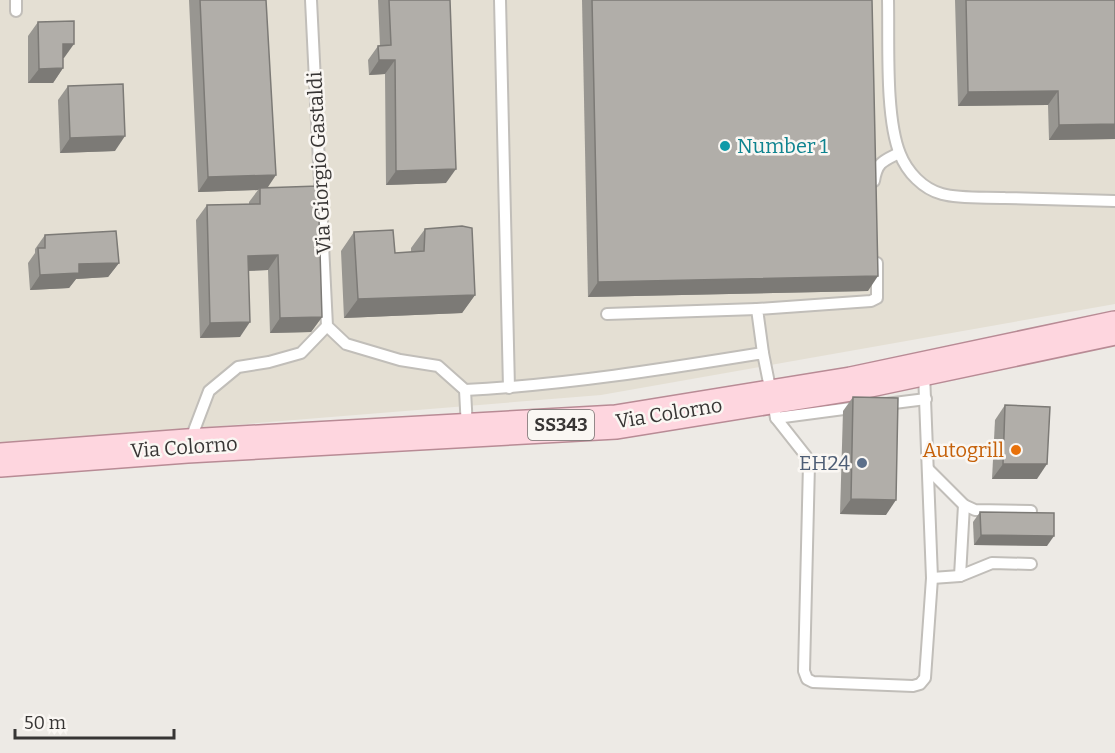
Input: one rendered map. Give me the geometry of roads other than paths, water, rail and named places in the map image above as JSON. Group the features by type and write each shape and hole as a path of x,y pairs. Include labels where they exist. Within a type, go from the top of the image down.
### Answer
{"main road":[{"name":"Via Colorno","path":"0,460 188,446 616,422 773,407 851,384 925,384 1115,328"}],"lane":[{"name":"Via Giorgio Gastaldi","path":"311,0 327,326"},
{"path":"500,0 509,388"},
{"path":"888,0 894,130 899,153 908,170 925,186 942,194 1115,201"},
{"path":"874,196 876,168 899,153"},
{"path":"607,314 757,309 871,301 877,298 877,255"},
{"path":"757,309 773,407 809,464 804,671 807,679 813,682 913,686 920,684 925,678 932,578 925,384"},
{"path":"188,446 209,391 238,367 269,362 301,353 327,326 346,344 400,360 438,366 465,390 509,388 654,371 763,353"},
{"path":"465,390 467,431"},
{"path":"928,469 964,505 975,510 1031,511"},
{"path":"960,576 964,505"},
{"path":"932,578 960,576 992,563 1031,564"}],"place":[{"name":"Number 1","path":"725,146"},
{"name":"Autogrill","path":"1016,450"},
{"name":"EH24","path":"862,463"}]}
